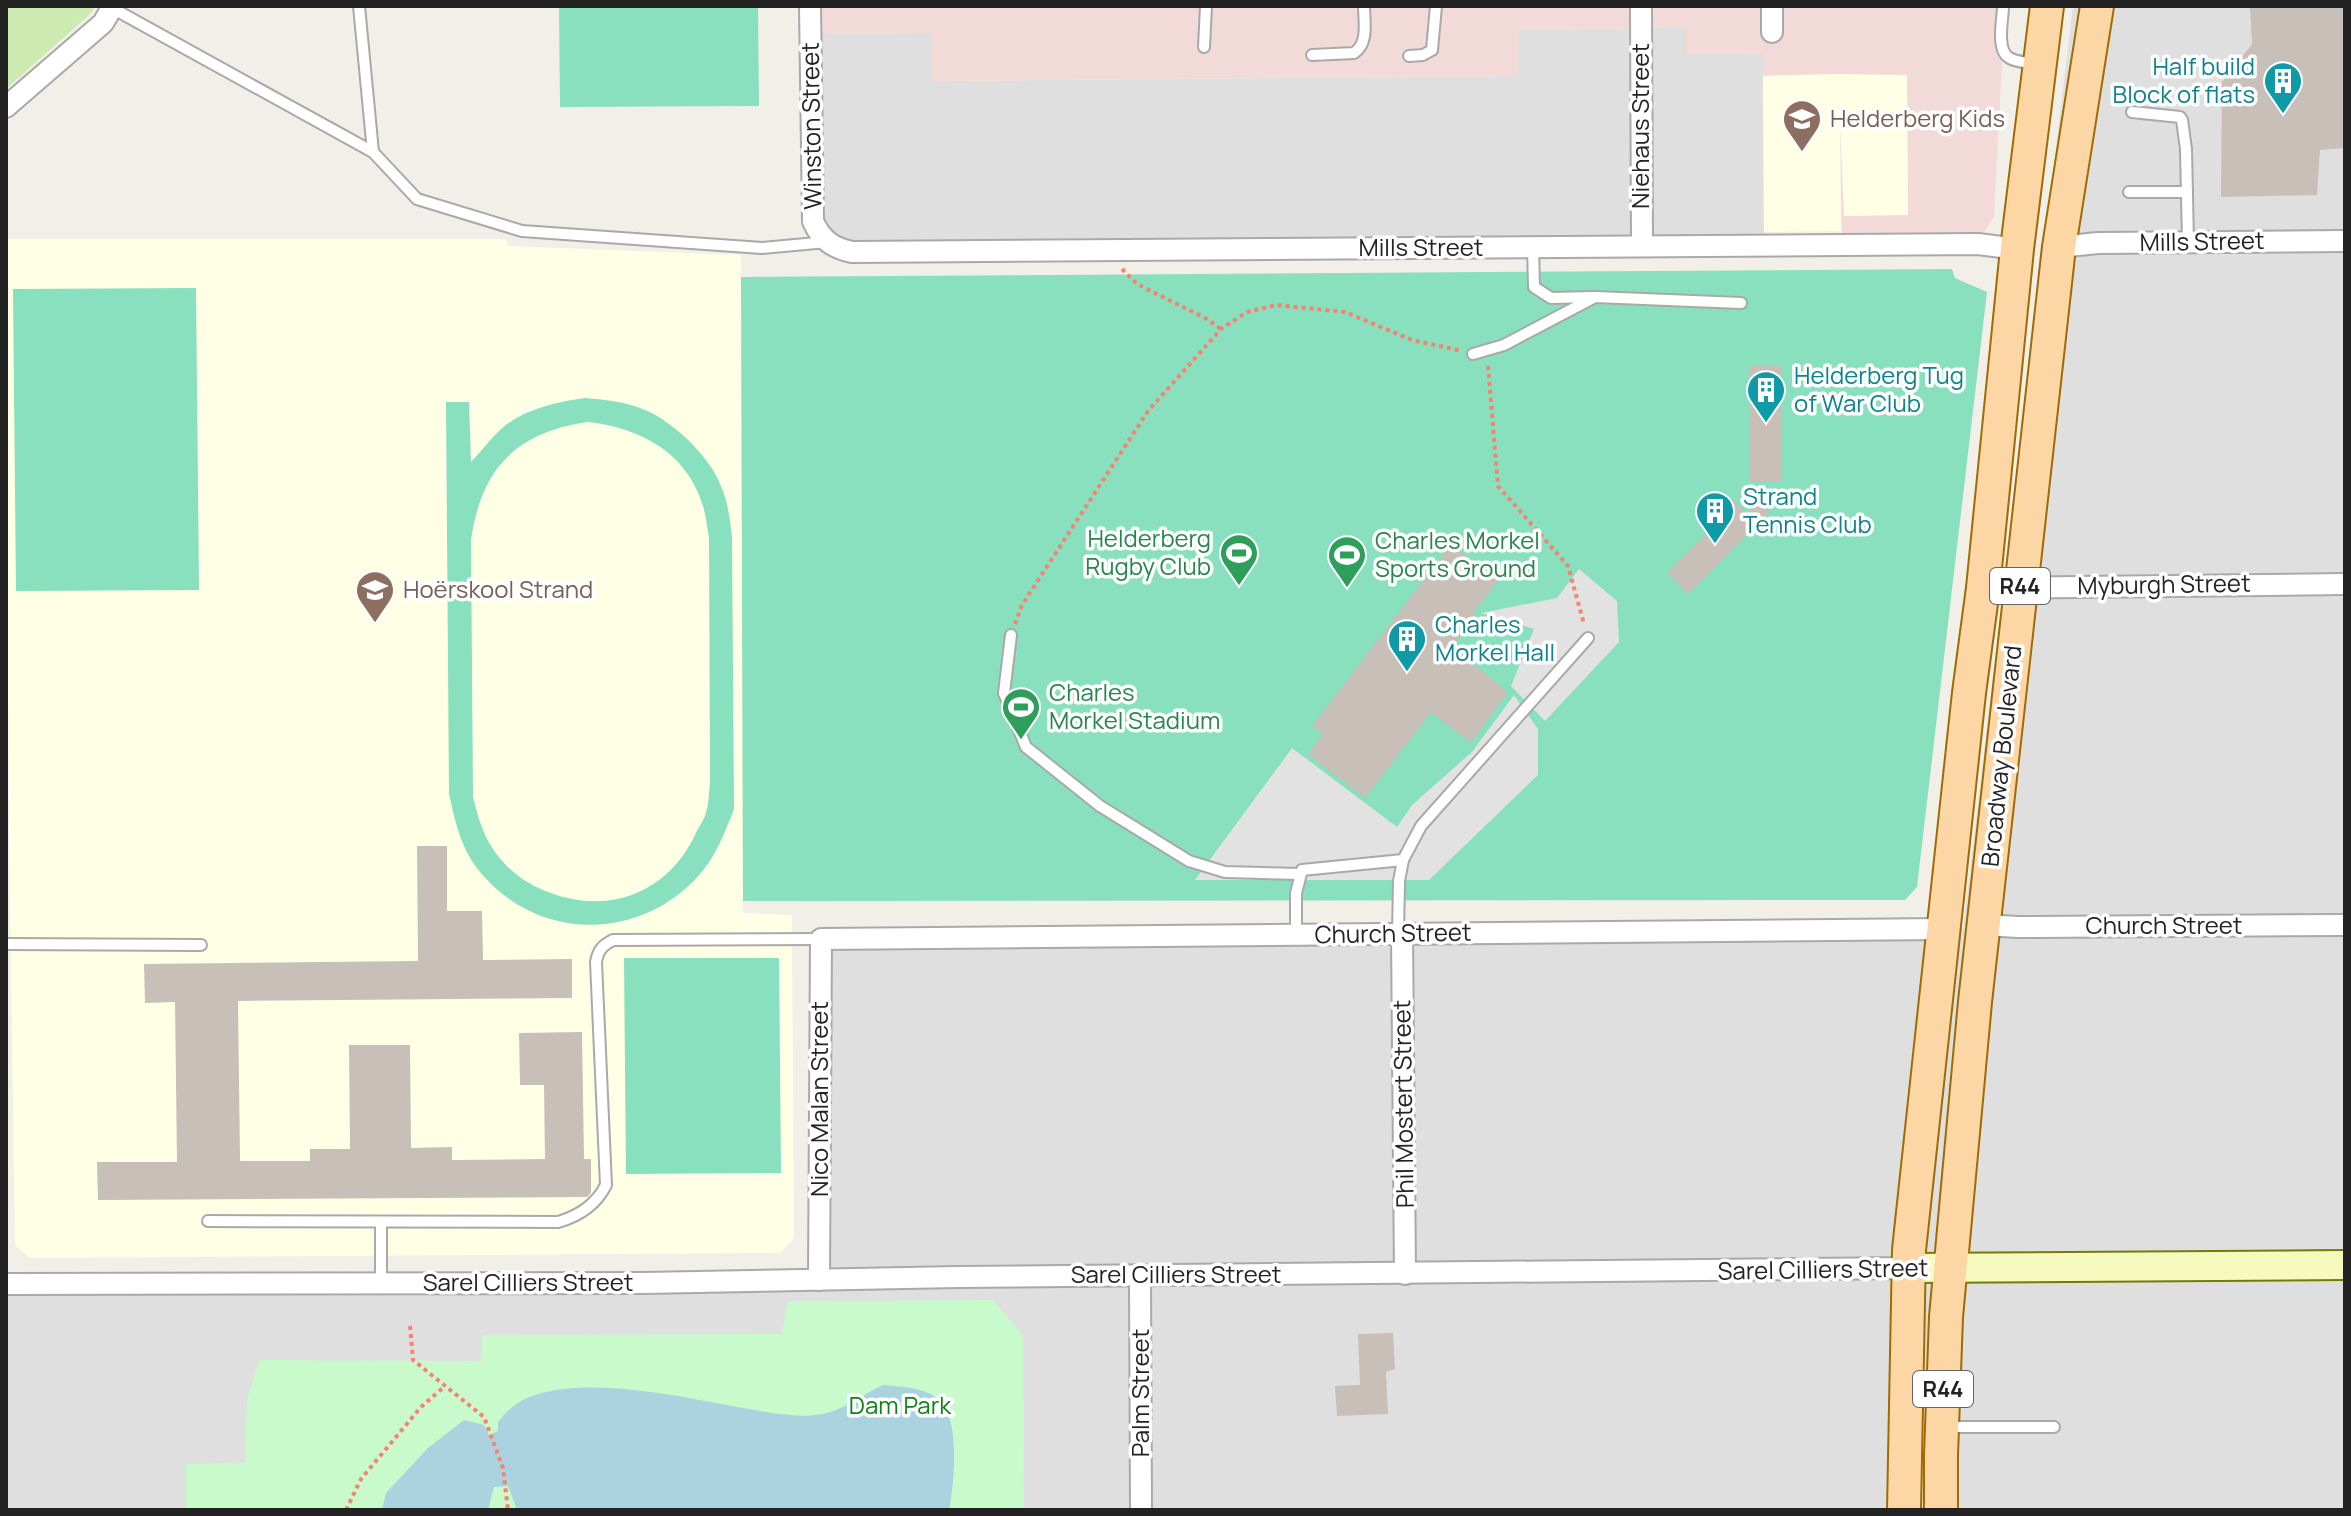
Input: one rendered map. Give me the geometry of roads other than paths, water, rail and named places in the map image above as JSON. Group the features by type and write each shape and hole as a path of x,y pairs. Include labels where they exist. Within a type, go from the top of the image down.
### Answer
{"main road":[{"name":"Broadway Boulevard","path":"1904,1510 1909,1268 1923,1115 1983,588 2017,249 2047,6"},
{"name":"Broadway Boulevard","path":"1941,1510 1946,1317 1983,925 2059,247 2097,6"}],"street":[{"name":"Winston Street","path":"810,6 813,221 818,233 827,242"},
{"name":"Niehaus Street","path":"1641,6 1642,246"},
{"path":"1772,6 1772,32"},
{"path":"6,107 103,23 112,7"},
{"name":"Mills Street","path":"2059,247 2098,243 2345,241"},
{"name":"Mills Street","path":"827,242 838,249 852,252 1978,244 2017,249"},
{"name":"Myburgh Street","path":"1983,588 2345,584"},
{"name":"Church Street","path":"1983,925 2345,925"},
{"name":"Church Street","path":"831,939 1944,929"},
{"name":"Phil Mostert Street","path":"1400,934 1405,1274"},
{"name":"Nico Malan Street","path":"819,1280 831,939"},
{"name":"Sarel Cilliers Street","path":"6,1284 643,1283 1140,1275 2345,1265"},
{"name":"Palm Street","path":"1140,1275 1141,1510"}],"lane":[{"path":"359,6 373,152"},
{"path":"1204,47 1206,6"},
{"path":"1312,55 1354,53 1360,49 1363,43 1364,6"},
{"path":"1409,56 1423,55 1432,50 1436,6"},
{"path":"2003,6 2004,53 2010,59 2040,65"},
{"path":"112,7 373,152 417,199 522,231 762,248 827,242"},
{"path":"2132,112 2167,114 2182,119 2186,149 2188,242"},
{"path":"2129,192 2187,192"},
{"path":"1533,247 1534,287 1551,298 1741,303"},
{"path":"1473,354 1504,345 1595,297"},
{"path":"1011,635 1004,693 1026,747 1100,806 1189,861 1225,872 1300,874"},
{"path":"1400,934 1399,881 1403,860 1421,826 1588,638"},
{"path":"1296,935 1296,893 1300,874 1305,869 1403,860"},
{"path":"208,1221 558,1222 575,1217 591,1206 606,1185 596,962 597,953 604,945 613,940 831,939"},
{"path":"6,944 201,945"},
{"path":"381,1222 381,1283"},
{"path":"1942,1428 2054,1427"}],"water":[{"path":"883,1385 930,1394 942,1403 948,1413 954,1455 949,1510 517,1510 508,1486 494,1487 488,1510 382,1510 386,1493 428,1448 464,1420 484,1425 489,1435 498,1431 498,1422 511,1408 537,1394 594,1387 626,1389 803,1416 838,1409"}],"place":[{"name":"Half build Block of flats","path":"2283,115"},
{"name":"Helderberg Kids","path":"1802,153"},
{"name":"Helderberg Tug of War Club","path":"1766,424"},
{"name":"Strand Tennis Club","path":"1715,545"},
{"name":"Helderberg Rugby Club","path":"1239,587"},
{"name":"Charles Morkel Sports Ground","path":"1347,589"},
{"name":"Hoërskool Strand","path":"375,624"},
{"name":"Charles Morkel Hall","path":"1407,673"},
{"name":"Charles Morkel Stadium","path":"1021,741"}],"park label":[{"name":"Dam Park","path":"900,1406"}]}
